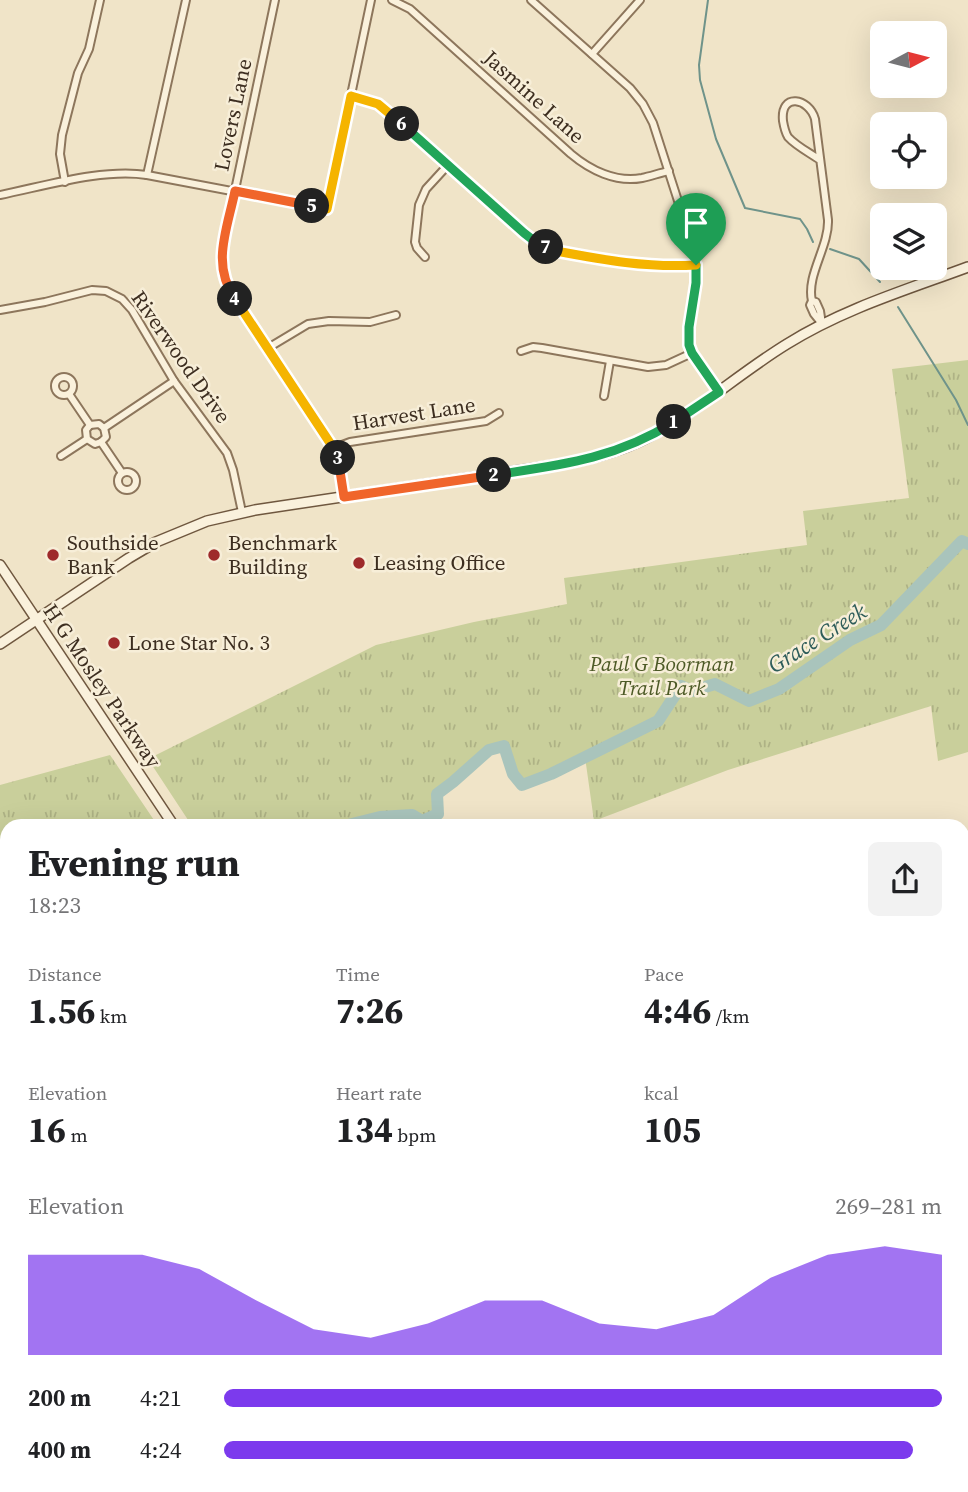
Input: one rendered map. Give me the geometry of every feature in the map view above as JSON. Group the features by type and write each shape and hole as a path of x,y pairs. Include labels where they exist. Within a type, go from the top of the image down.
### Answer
{"main road":[{"path":"0,644 129,558 156,542 200,523 242,512 561,465 593,458 646,439 719,392 777,350 822,324 890,295 968,267"},
{"name":"H G Mosley Parkway","path":"0,565 169,819"}],"street":[{"path":"65,182 61,154 62,135 78,73 89,49 100,0"},
{"path":"147,175 186,0"},
{"name":"Lovers Lane","path":"275,0 223,247 222,271 231,294 334,449 344,497"},
{"path":"0,195 113,173 147,175 327,209 371,0"},
{"name":"Jasmine Lane","path":"392,0 410,9 591,169 617,177 637,179 669,171"},
{"path":"531,0 630,89 643,104 653,123 696,265 689,345 719,392"},
{"path":"592,54 640,0"},
{"path":"351,96 383,107 533,240 547,247 556,251 633,264 696,265"},
{"path":"820,160 794,142 785,132 782,111 789,102 799,102 813,112 820,160 828,229 811,288 812,301 816,302 820,311 822,324"},
{"path":"425,257 415,242 419,205 426,190 448,164"},
{"name":"Riverwood Drive","path":"0,310 88,291 103,290 122,299 132,310 174,381 227,453 242,512"},
{"path":"268,348 308,324 329,321 370,322 396,315"},
{"path":"521,351 537,347 653,367 672,363 692,353"},
{"path":"604,396 610,361"},
{"path":"104,428 174,381"},
{"path":"69,394 90,425"},
{"name":"Harvest Lane","path":"334,449 351,442 486,421 499,413"},
{"path":"99,424 104,428 106,437 101,442 95,444 87,439 86,430 90,425 99,424"},
{"path":"61,456 87,439"},
{"path":"101,442 122,473"}],"green space":[{"name":"Paul G Boorman Trail Park","path":"968,360 968,752 938,761 931,706 728,770 599,819 594,819 585,757 522,785 513,774 504,746 488,750 437,794 438,814 427,819 412,815 372,819 187,819 148,759 376,645 567,604 564,578 807,545 803,511 909,498 892,369"},
{"path":"110,755 153,819 0,819 0,785"}],"waterway":[{"path":"708,0 699,65 700,80 716,139 745,208 800,219 813,242"},
{"path":"830,249 859,259 880,282"},
{"path":"898,307 956,400 968,425"},
{"name":"Grace Creek","path":"427,819 438,814 437,794 489,750 504,746 513,774 522,785 551,774 658,721 681,686 692,691 715,684 749,701 779,689 850,640 881,625 962,541 968,544"},
{"name":"Grace Creek","path":"372,819 412,815 419,819"}],"place":[{"name":"Southside Bank","path":"53,555"},
{"name":"Benchmark Building","path":"214,555"},
{"name":"Leasing Office","path":"359,563"},
{"name":"Lone Star No. 3","path":"114,643"}],"route":[{"path":"351,96 373,102 387,110 524,233 540,244 556,251 633,264 696,265 689,345 719,392 680,418 639,442 593,458 344,497 337,454 231,294 223,277 221,259 235,191 327,209 351,96"}]}
